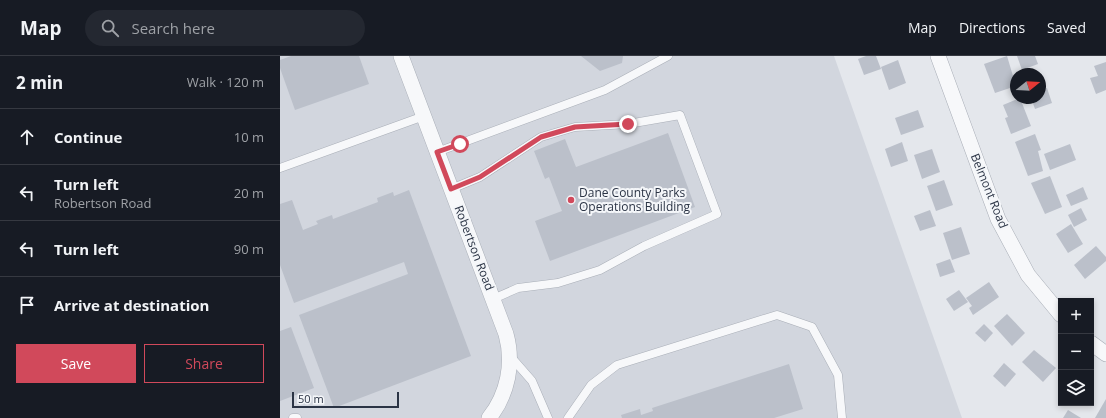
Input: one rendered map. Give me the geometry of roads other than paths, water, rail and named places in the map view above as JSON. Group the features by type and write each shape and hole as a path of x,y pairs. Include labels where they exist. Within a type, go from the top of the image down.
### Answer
{"street":[{"name":"Robertson Road","path":"401,56 506,334 511,357 505,388 499,404 489,418"},
{"name":"Belmont Road","path":"938,56 998,219 1028,275 1058,311"},
{"path":"1094,345 1106,354"}],"lane":[{"path":"437,152 604,90 668,56"},
{"path":"451,189 480,177 541,137 575,127 628,124 680,115 717,214 644,246 600,270 558,283 518,288 493,299"},
{"path":"280,168 424,116"},
{"path":"568,418 591,385 617,365 777,315 812,327 838,375 842,418"},
{"path":"511,357 532,382 548,418"}],"place":[{"name":"Dane County Parks Operations Building","path":"571,200"}]}
